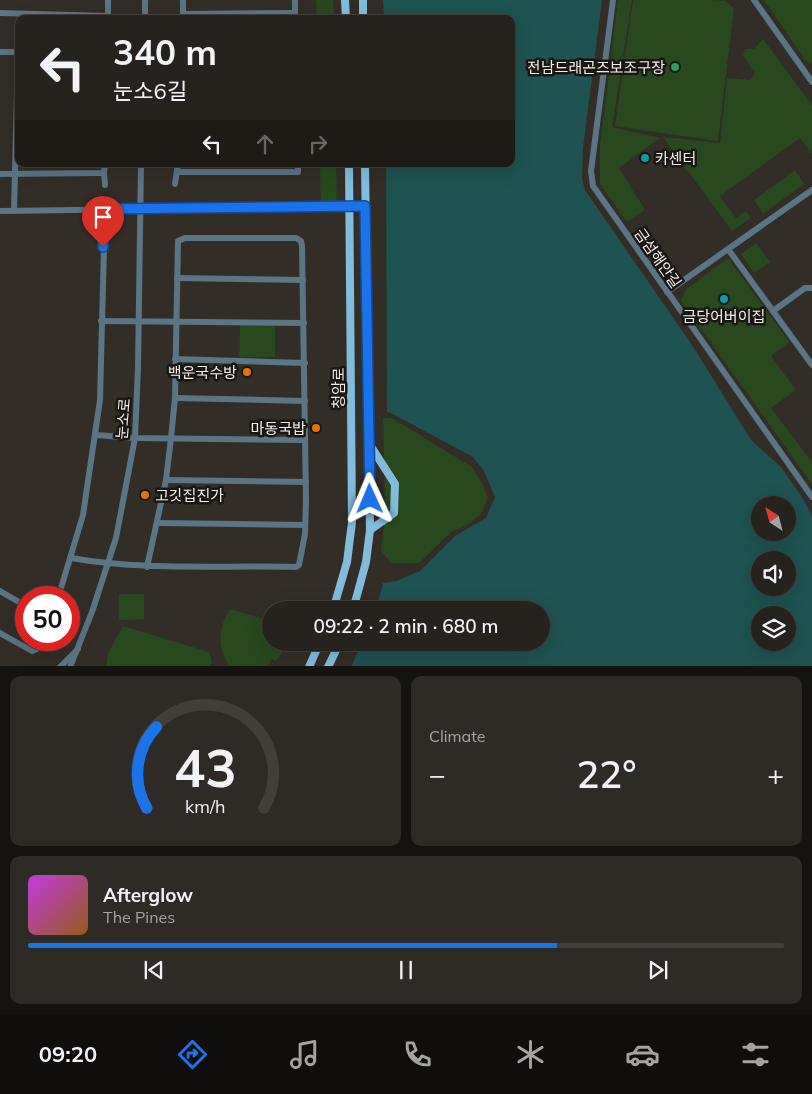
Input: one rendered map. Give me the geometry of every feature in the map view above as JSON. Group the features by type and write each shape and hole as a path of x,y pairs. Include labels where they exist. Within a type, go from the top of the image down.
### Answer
{"main road":[{"path":"345,0 346,15"},
{"path":"363,0 363,15"},
{"name":"청암로","path":"335,601 347,562 352,522 349,167"},
{"name":"청암로","path":"355,601 366,562 370,530 365,167"},
{"path":"368,442 395,484 394,512 370,530"},
{"path":"309,666 316,651"},
{"path":"328,666 336,651"}],"street":[{"path":"108,0 108,15"},
{"path":"145,15 146,0"},
{"path":"183,0 183,15"},
{"path":"295,0 295,15"},
{"name":"금섬해안길","path":"613,0 591,171 593,186 812,496"},
{"path":"754,0 812,80"},
{"path":"0,12 65,15"},
{"path":"0,52 15,52"},
{"path":"14,211 15,167"},
{"path":"105,167 105,185"},
{"name":"눈소로","path":"80,643 109,564 116,538 135,438 141,167"},
{"path":"175,184 178,167"},
{"path":"178,172 298,172 298,167"},
{"path":"0,174 104,173"},
{"path":"667,292 812,190"},
{"path":"0,211 365,206"},
{"path":"62,586 83,515 100,400 104,209"},
{"path":"71,558 147,567 296,568 299,565 302,556 305,525 306,440 302,246 296,238 182,239 178,241 175,398 172,438 166,480 147,567"},
{"path":"728,249 812,365"},
{"path":"177,278 303,280"},
{"path":"773,311 805,288 812,288"},
{"path":"101,321 304,323"},
{"path":"175,359 305,363"},
{"path":"175,398 305,401"},
{"path":"96,435 135,438 306,440"},
{"path":"166,480 306,482"},
{"path":"157,523 305,525"},
{"path":"0,591 15,600"},
{"path":"0,633 15,641"},
{"path":"60,666 75,651"},
{"name":"눈소로","path":"70,666 77,651"},
{"path":"77,666 78,651"}],"green space":[{"path":"316,0 333,0 334,15 317,15"},
{"path":"618,0 632,0 612,127 660,138 619,168 645,210 627,222 600,184 600,145"},
{"name":"전남드래곤즈보조구장","path":"633,0 725,1 734,8 718,141 615,126"},
{"path":"764,0 812,0 812,64 805,60"},
{"path":"763,39 812,105 812,154 800,138 720,196 736,218 746,211 751,218 732,231 663,137 720,143 727,78 750,80 755,74 743,55 745,49 754,49"},
{"path":"320,167 336,167 337,206 321,207"},
{"path":"795,170 804,184 763,214 754,200"},
{"path":"756,243 770,262 754,273 741,254"},
{"path":"728,258 789,342 771,356 796,390 771,408 812,462 812,484 681,301 686,289"},
{"path":"240,325 275,325 275,357 239,357"},
{"path":"383,418 392,418 472,467 483,485 488,498 481,514 466,526 451,532 419,563 391,563 381,551 385,501"},
{"path":"119,594 144,594 144,619 119,620"},
{"path":"230,609 262,618 262,651 283,651 276,661 272,659 268,666 229,666 222,652 220,637"},
{"path":"123,626 209,652 212,662 210,666 106,666 108,653"}],"water":[{"path":"383,0 602,0 583,148 582,179 585,190 694,348 751,440 781,467 804,500 812,516 812,666 351,666 358,651 550,651 550,601 378,601 383,583 396,581 420,571 455,536 486,518 495,497 484,471 473,457 387,411 386,167 515,167 515,15 384,15"}],"place":[{"name":"전남드래곤즈보조구장","path":"675,67"},
{"name":"카센터","path":"645,158"},
{"name":"금당어버이집","path":"724,299"},
{"name":"백운국수방","path":"247,372"},
{"name":"마동국밥","path":"316,428"},
{"name":"고깃집진가","path":"145,495"}],"route":[{"path":"103,247 104,209 365,206 370,499"}]}
